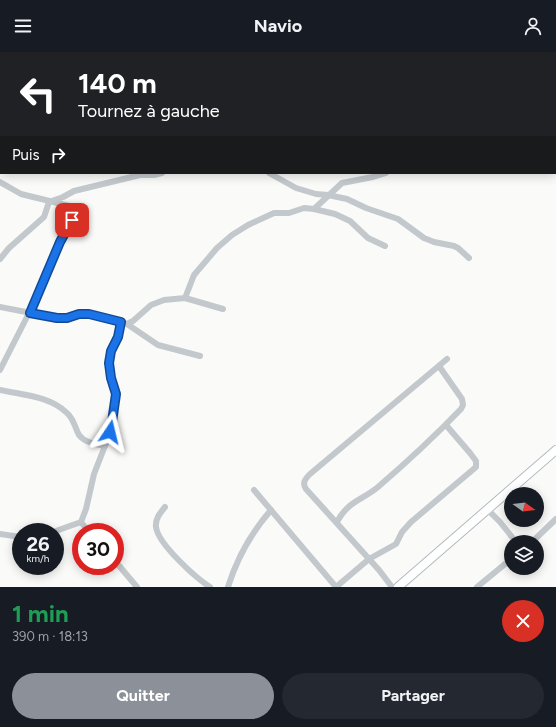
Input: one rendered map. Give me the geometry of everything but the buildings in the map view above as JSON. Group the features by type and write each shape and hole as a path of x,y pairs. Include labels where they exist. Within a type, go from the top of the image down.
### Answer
{"street":[{"path":"49,202 74,191 140,175 158,174"},
{"path":"271,174 296,188 316,194 347,199 366,208 398,219 424,238 434,242 454,246 461,250 469,258"},
{"path":"314,209 342,182 383,174"},
{"path":"0,182 21,194 78,208 60,242 30,313 0,370"},
{"path":"0,259 9,248 44,217 49,202"},
{"path":"185,298 194,275 216,248 248,224 274,213 290,213 304,208 335,214 350,221 368,238 385,246"},
{"path":"124,323 133,321 151,304 164,300 185,298 223,309"},
{"path":"0,307 57,318 67,318 79,314 89,314 124,323 158,345 200,356"},
{"path":"64,528 81,522 86,509 94,474 105,446 112,422 116,394 111,378 109,363 111,351 124,323"},
{"path":"392,587 337,522 306,489 304,486 305,479 447,359"},
{"path":"337,522 346,508 376,488 446,425 461,409 463,405 462,399 439,366"},
{"path":"0,390 29,397 42,398 68,413 76,425 80,436 90,442 105,446"},
{"path":"254,490 336,587 369,559 396,544 402,532 411,522 476,467 476,461 446,425"},
{"path":"398,587 556,450"},
{"path":"165,508 158,516 156,527 160,539 185,566 210,587"},
{"path":"228,587 240,556 260,523 271,510"},
{"path":"488,510 510,535"},
{"path":"539,535 556,519"},
{"path":"1,536 12,537"},
{"path":"477,587 504,565"},
{"path":"124,572 137,587"}],"route":[{"path":"72,220 60,242 30,313 57,318 67,318 79,314 89,314 121,322 118,337 111,351 109,363 111,378 116,394 110,432"}]}
